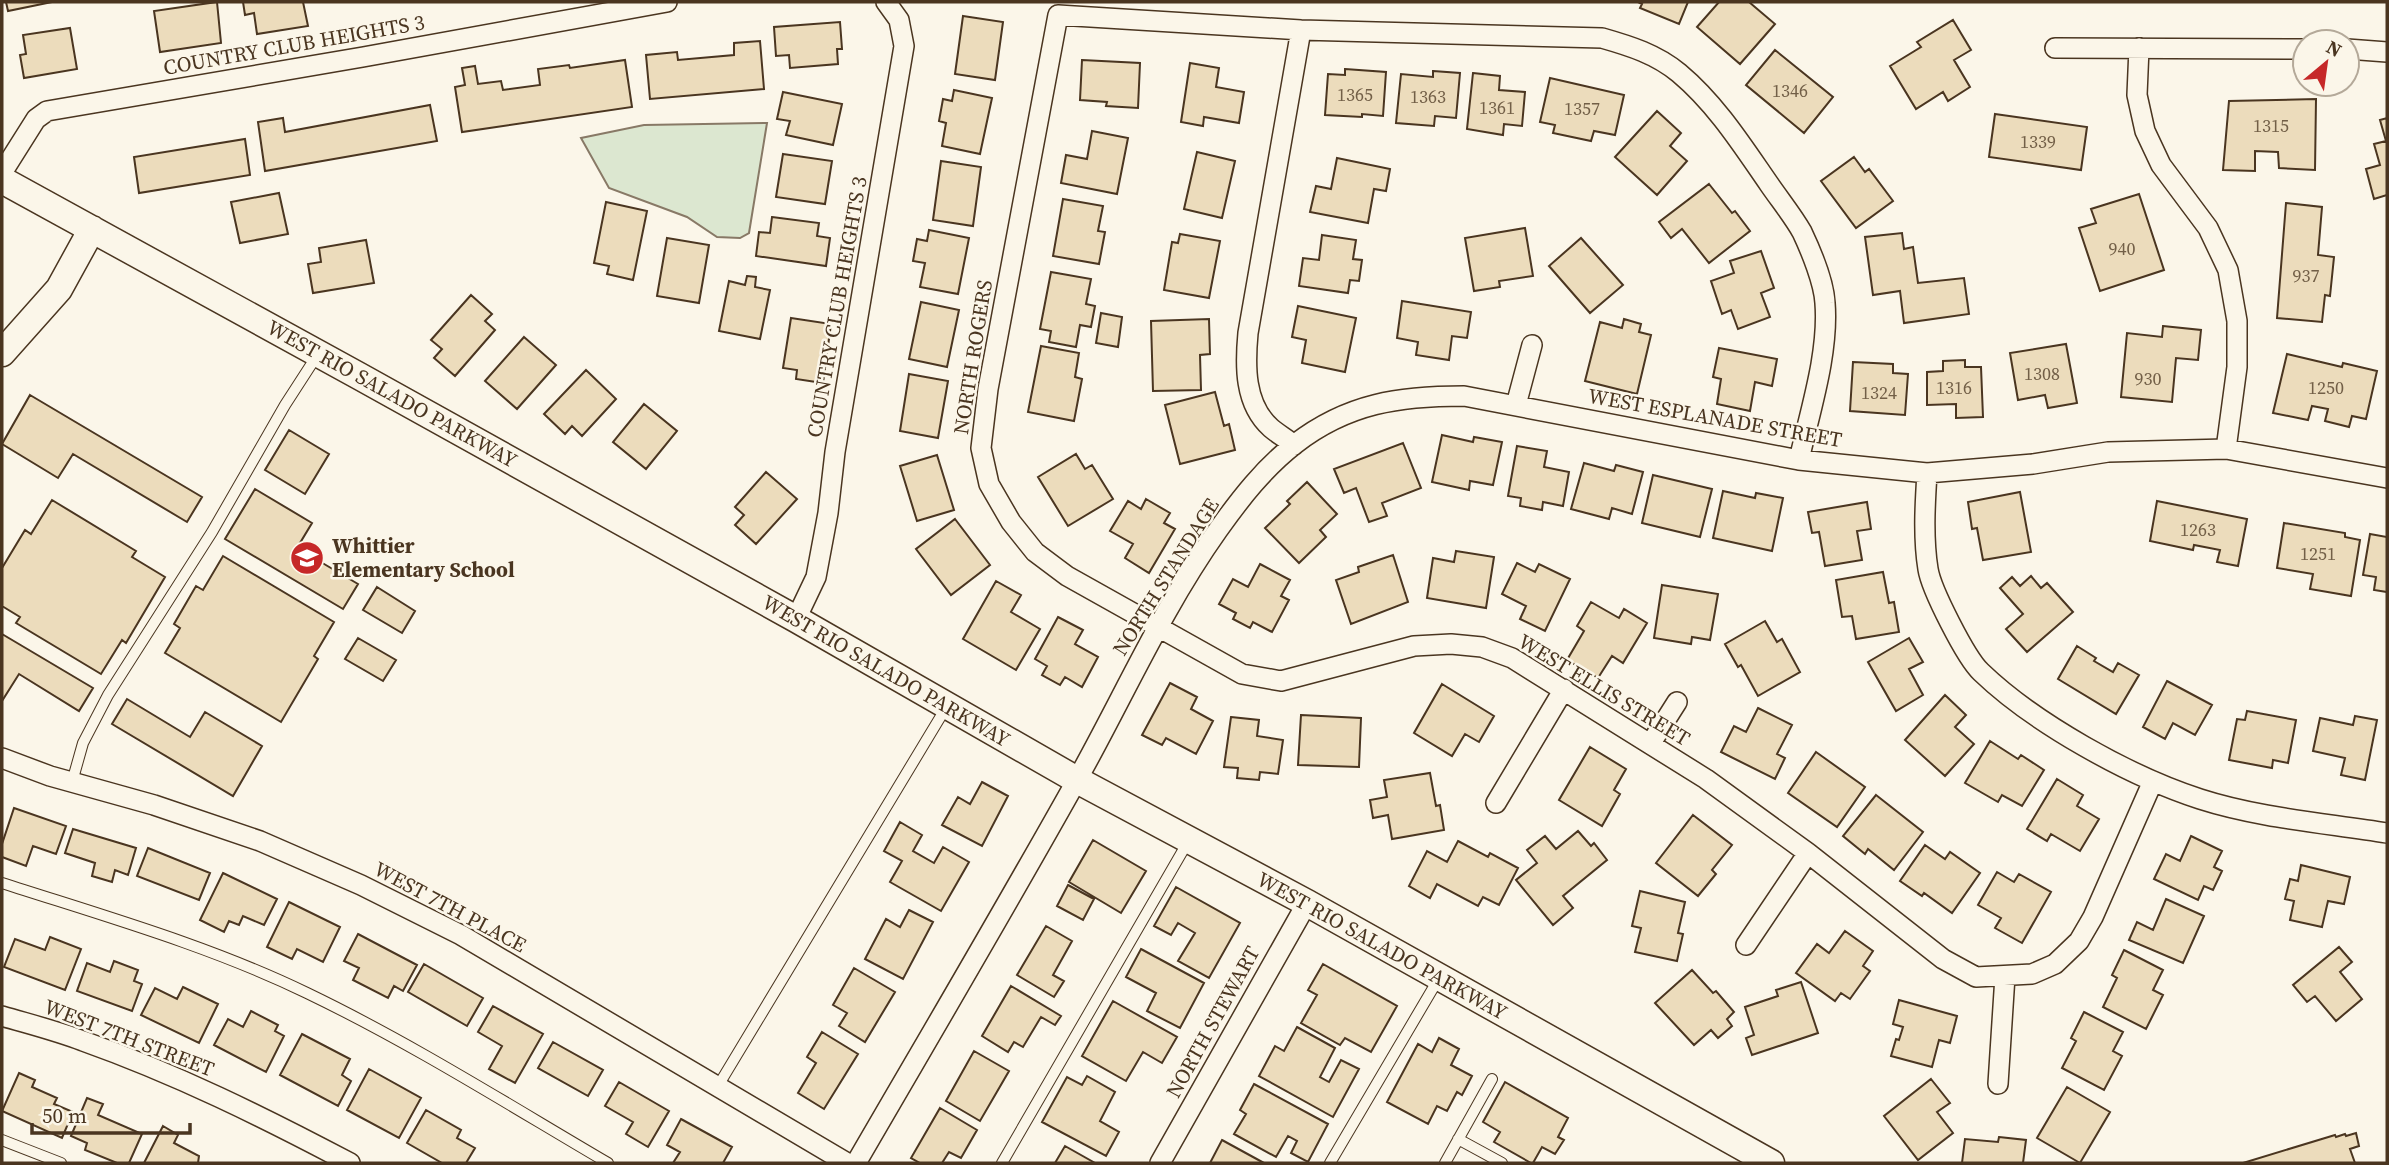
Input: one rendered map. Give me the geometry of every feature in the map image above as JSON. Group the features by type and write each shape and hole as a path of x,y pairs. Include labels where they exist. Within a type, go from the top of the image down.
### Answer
{"main road":[{"name":"WEST RIO SALADO PARKWAY","path":"2,180 796,619 1077,780 1307,903 1762,1161"},
{"path":"2,353 59,289 92,229"}],"street":[{"name":"COUNTRY CLUB HEIGHTS 3","path":"2,173 36,119 47,111 667,2"},
{"name":"COUNTRY CLUB HEIGHTS 3","path":"796,619 816,577 904,46 899,20 886,2"},
{"name":"NORTH ROGERS","path":"1156,628 1067,576 1035,552 1011,522 989,484 981,448 988,389 1058,15 1301,30"},
{"path":"1294,444 1270,427 1253,401 1245,368 1248,332 1301,30 1602,38 1644,51 1678,72 1706,99 1735,135 1801,231 1814,261 1825,302 1824,341 1799,460"},
{"path":"2055,48 2291,49"},
{"path":"2139,48 2137,94 2145,131 2161,165 2208,228 2228,270 2237,321 2237,367 2226,449"},
{"path":"2361,50 2387,52"},
{"path":"1516,405 1532,345"},
{"name":"WEST ESPLANADE STREET","path":"1294,444 1317,429 1381,402 1418,396 1464,396 1799,460 1927,473 2033,464 2108,452 2226,449 2387,478"},
{"name":"NORTH STANDAGE","path":"856,1163 1077,780 1156,628 1205,548 1233,509 1260,476 1294,444"},
{"path":"1927,473 1925,509 1928,571 1947,618 1979,670 2035,714 2094,751 2153,781 2202,799 2255,811 2387,833"},
{"name":"WEST ELLIS STREET","path":"1156,628 1242,674 1281,681 1414,646 1451,644 1482,647 1512,658 1706,779 1808,853 1943,959 1976,977 2032,974 2055,964 2079,941 2153,781"},
{"path":"1496,803 1564,689"},
{"path":"1651,743 1676,702"},
{"name":"WEST 7TH PLACE","path":"2,758 72,782 154,804 260,841 361,885 461,935 847,1163"},
{"path":"1746,944 1808,853"},
{"name":"NORTH STEWART","path":"1160,1163 1307,903"},
{"path":"1998,1084 2005,976"},
{"name":"WEST 7TH STREET","path":"2,1016 83,1040 174,1077 261,1116 350,1163"}],"lane":[{"path":"72,782 83,743 108,695 212,532 318,353"},
{"path":"718,1086 947,706"},
{"path":"1002,1163 1189,840"},
{"path":"2,883 198,947 305,992 399,1040 608,1163"},
{"path":"1330,1163 1439,977"},
{"path":"1445,1163 1492,1079"},
{"path":"1458,1139 1502,1163"},
{"path":"2,1140 61,1163"}],"green space":[{"path":"767,123 749,233 740,238 717,237 687,217 609,188 581,138 644,125"}],"building":[{"path":"6,2 52,2 8,11"},
{"path":"217,2 221,43 160,52 154,11"},
{"path":"243,2 303,2 308,26 257,34 254,13 245,15"},
{"path":"1638,2 1688,2 1679,24 1640,8 1642,4"},
{"path":"1719,2 1749,2 1775,24 1740,64 1697,27"},
{"path":"963,16 1003,22 995,80 955,74"},
{"path":"1953,20 1971,50 1954,60 1970,87 1948,101 1943,92 1916,109 1890,66 1921,47 1917,42"},
{"path":"840,22 842,49 837,49 838,64 790,68 789,55 776,56 774,27"},
{"path":"70,28 77,69 24,78 20,55 26,54 23,35"},
{"path":"760,41 764,89 650,99 646,55 677,52 678,60 734,55 734,43"},
{"path":"1775,50 1833,97 1804,133 1746,85"},
{"path":"625,60 632,107 462,132 455,87 465,85 462,68 475,66 478,84 501,81 503,90 540,85 538,69 569,65 570,68"},
{"path":"1082,60 1140,63 1138,108 1106,106 1107,102 1080,100"},
{"path":"1190,63 1219,68 1216,87 1244,92 1239,123 1204,117 1203,126 1181,122"},
{"path":"1345,69 1386,72 1383,116 1325,115 1328,74 1345,75"},
{"path":"1433,71 1460,73 1456,118 1435,116 1434,126 1396,123 1401,74 1433,77"},
{"path":"1473,73 1500,76 1499,90 1525,92 1522,126 1504,124 1503,135 1467,129"},
{"path":"1550,78 1624,95 1615,135 1594,131 1591,141 1553,133 1555,125 1540,122"},
{"path":"954,90 992,98 980,154 942,146 946,123 939,121 943,99 952,101"},
{"path":"783,92 842,104 833,145 786,135 790,121 777,119"},
{"path":"2316,99 2315,170 2279,168 2278,152 2255,151 2255,171 2223,170 2229,101"},
{"path":"430,105 437,141 265,171 258,122 283,118 285,132"},
{"path":"1657,111 1681,133 1670,146 1687,161 1657,195 1615,157"},
{"path":"1995,114 2087,127 2081,170 1989,157"},
{"path":"2387,118 2387,195 2374,199 2366,169 2380,165 2374,144 2386,141 2380,120"},
{"path":"1092,131 1128,138 1117,194 1061,183 1066,155 1087,159"},
{"path":"245,139 250,175 139,193 134,157"},
{"path":"1197,152 1235,161 1222,218 1184,209"},
{"path":"783,154 832,161 825,204 776,197"},
{"path":"1854,157 1865,172 1869,169 1893,201 1856,228 1821,181"},
{"path":"1337,158 1390,169 1386,191 1374,189 1368,223 1310,212 1316,186 1331,189"},
{"path":"941,161 981,167 973,226 933,220"},
{"path":"1709,184 1750,231 1709,263 1682,229 1671,238 1659,222"},
{"path":"279,193 288,234 240,243 231,202"},
{"path":"2139,194 2164,270 2100,291 2079,228 2096,223 2091,209"},
{"path":"1063,199 1103,206 1098,231 1105,232 1099,264 1053,256"},
{"path":"606,202 647,211 633,280 607,274 609,266 594,263"},
{"path":"2286,203 2322,207 2318,255 2334,257 2330,296 2325,295 2322,322 2277,318"},
{"path":"772,217 819,223 817,236 830,238 826,266 756,256 759,232 770,233"},
{"path":"1525,228 1533,276 1499,281 1500,287 1474,291 1465,238"},
{"path":"929,230 969,238 958,294 920,287 925,263 913,261 917,239 927,241"},
{"path":"1902,233 1904,249 1913,247 1918,283 1964,278 1969,314 1904,323 1900,291 1873,295 1865,237"},
{"path":"1180,234 1220,241 1209,298 1164,290 1172,242 1178,243"},
{"path":"1322,235 1356,240 1353,259 1362,260 1359,281 1350,280 1348,293 1299,286 1303,258 1319,260"},
{"path":"667,238 709,245 699,303 657,296"},
{"path":"1581,238 1623,285 1590,313 1549,266"},
{"path":"366,240 374,283 313,293 308,264 321,262 319,248"},
{"path":"1761,251 1774,288 1761,293 1770,317 1738,329 1731,310 1722,314 1711,281 1734,273 1730,261"},
{"path":"1051,272 1091,279 1086,304 1095,306 1091,327 1080,325 1076,347 1049,342 1051,331 1040,329"},
{"path":"747,276 756,277 755,287 770,290 760,339 719,331 729,281 745,285"},
{"path":"471,295 492,314 485,321 495,330 455,376 434,358 442,349 431,340"},
{"path":"1402,301 1471,312 1467,338 1452,336 1449,360 1416,355 1418,342 1397,338"},
{"path":"921,302 959,310 947,367 909,359"},
{"path":"1298,306 1356,318 1345,372 1302,363 1306,340 1292,337"},
{"path":"1101,313 1122,317 1118,347 1096,343"},
{"path":"791,318 831,324 823,383 796,379 797,370 783,368"},
{"path":"1209,319 1210,354 1200,355 1201,390 1153,391 1151,321"},
{"path":"1624,319 1641,324 1639,332 1651,335 1637,394 1585,381 1600,322 1622,328"},
{"path":"2163,326 2201,330 2198,360 2176,358 2172,402 2121,397 2127,333 2162,337"},
{"path":"524,337 556,365 517,409 485,381"},
{"path":"2066,344 2077,403 2048,408 2045,395 2018,400 2010,353"},
{"path":"1041,346 1079,353 1075,377 1082,379 1074,421 1028,412"},
{"path":"1719,348 1777,359 1772,386 1755,382 1750,411 1717,404 1721,379 1713,377"},
{"path":"2287,354 2342,367 2343,363 2377,371 2366,419 2352,416 2349,427 2325,421 2328,409 2312,406 2308,420 2273,413"},
{"path":"1965,360 1965,367 1981,367 1983,417 1956,418 1956,404 1927,405 1927,372 1943,371 1943,361"},
{"path":"1853,362 1893,364 1893,373 1908,374 1905,415 1850,411"},
{"path":"586,370 616,399 582,436 572,426 565,434 544,414"},
{"path":"909,374 948,381 938,438 900,431"},
{"path":"1215,392 1224,426 1229,424 1235,450 1180,464 1165,405"},
{"path":"30,395 202,497 187,522 73,454 58,478 2,444"},
{"path":"644,404 677,431 646,469 613,442"},
{"path":"289,430 329,454 305,494 265,470"},
{"path":"1442,435 1473,442 1474,437 1502,442 1493,485 1470,481 1469,490 1432,482"},
{"path":"1403,443 1421,488 1382,503 1387,516 1369,522 1356,488 1344,493 1334,469"},
{"path":"1517,446 1547,451 1544,467 1569,472 1563,506 1543,502 1542,510 1520,506 1521,498 1508,496"},
{"path":"1076,454 1085,469 1092,465 1113,499 1068,526 1038,477"},
{"path":"937,455 954,510 917,521 900,466"},
{"path":"1584,463 1614,471 1616,465 1643,472 1632,514 1612,508 1609,519 1571,509"},
{"path":"766,472 797,499 756,544 735,525 744,515 735,507"},
{"path":"1653,475 1712,489 1700,537 1642,523"},
{"path":"1307,482 1337,514 1320,530 1326,537 1299,563 1265,528 1290,504 1287,501"},
{"path":"255,489 312,523 297,548 358,584 343,609 225,539"},
{"path":"1723,491 1755,498 1756,493 1783,498 1772,551 1713,538"},
{"path":"2020,492 2031,552 1983,560 1977,528 1972,529 1968,502"},
{"path":"1146,499 1170,513 1164,523 1175,529 1149,573 1125,558 1133,544 1110,531 1128,501 1141,509"},
{"path":"52,500 136,551 132,557 165,577 126,643 122,640 101,674 16,623 20,617 2,606 2,568 25,530 31,534"},
{"path":"2157,501 2247,519 2238,566 2217,562 2220,550 2194,545 2193,550 2150,541"},
{"path":"1867,502 1871,529 1857,531 1862,560 1825,566 1819,532 1812,533 1808,512"},
{"path":"955,519 990,565 951,595 916,549"},
{"path":"2284,523 2345,533 2345,537 2360,540 2351,596 2310,589 2313,574 2277,568"},
{"path":"2370,534 2387,537 2387,592 2374,590 2376,577 2363,575"},
{"path":"1456,551 1494,557 1486,608 1427,598 1433,558 1454,562"},
{"path":"1393,555 1408,602 1351,624 1336,580 1359,572 1358,567"},
{"path":"223,556 334,622 314,656 318,659 281,722 165,653 180,628 174,624 196,586 203,590"},
{"path":"1517,563 1535,572 1539,564 1570,579 1545,631 1520,619 1526,606 1502,594"},
{"path":"1260,564 1290,580 1281,596 1289,600 1272,632 1253,622 1250,628 1233,619 1236,613 1219,604 1233,579 1248,587"},
{"path":"1883,572 1889,603 1894,602 1899,632 1856,639 1852,616 1842,617 1836,580"},
{"path":"2031,576 2041,588 2047,583 2073,612 2027,652 2006,629 2023,614 2000,588 2012,577 2020,586"},
{"path":"996,581 1021,595 1011,612 1040,629 1016,670 963,639"},
{"path":"1662,585 1718,594 1710,640 1692,637 1691,644 1654,638"},
{"path":"377,587 415,611 402,633 363,610"},
{"path":"1591,602 1619,618 1624,609 1647,623 1623,663 1612,656 1598,678 1567,660 1584,631 1577,626"},
{"path":"1058,617 1083,630 1075,644 1098,657 1082,687 1065,677 1060,685 1042,675 1047,666 1035,659"},
{"path":"1765,621 1777,642 1782,639 1800,672 1758,696 1741,665 1738,667 1725,644"},
{"path":"2,634 93,688 79,711 19,674 2,701"},
{"path":"358,638 396,660 383,681 345,659"},
{"path":"1909,638 1923,662 1909,669 1923,695 1896,711 1868,662"},
{"path":"2077,646 2096,658 2094,661 2113,672 2118,663 2139,675 2116,714 2058,679"},
{"path":"2167,681 2212,705 2195,735 2173,723 2165,739 2143,727"},
{"path":"1170,683 1197,697 1191,709 1213,721 1196,754 1166,738 1162,745 1142,735"},
{"path":"1442,684 1494,716 1479,742 1465,734 1452,756 1414,733"},
{"path":"1945,695 1966,715 1955,727 1974,744 1945,776 1905,740"},
{"path":"127,699 190,737 205,712 262,746 233,796 112,724"},
{"path":"1758,708 1792,725 1777,754 1785,758 1775,779 1721,752 1734,726 1746,732"},
{"path":"2247,711 2296,720 2288,763 2273,760 2272,768 2229,760 2237,719 2245,720"},
{"path":"1301,715 1361,718 1359,767 1298,765"},
{"path":"2355,716 2377,720 2365,780 2341,775 2345,758 2313,751 2320,718 2353,725"},
{"path":"1231,717 1259,720 1257,736 1283,740 1278,774 1260,772 1259,780 1237,778 1238,768 1224,767"},
{"path":"1990,741 2018,759 2021,755 2044,770 2022,806 2002,795 1998,802 1965,783"},
{"path":"1590,747 1626,769 1614,790 1620,794 1602,826 1559,800"},
{"path":"1816,752 1865,787 1837,827 1788,793"},
{"path":"1430,773 1444,830 1392,839 1388,815 1373,818 1370,800 1387,797 1384,780"},
{"path":"2057,779 2083,795 2077,806 2099,819 2080,851 2051,834 2047,841 2027,829"},
{"path":"982,782 1008,796 982,846 942,825 958,797 970,804"},
{"path":"1876,795 1923,832 1894,870 1868,849 1865,854 1843,836"},
{"path":"14,808 66,826 56,854 33,846 26,866 2,857 2,844"},
{"path":"1693,815 1732,845 1712,870 1716,874 1698,896 1656,863"},
{"path":"900,822 922,835 913,851 934,863 943,847 969,862 941,911 890,882 902,861 884,851"},
{"path":"73,829 136,848 128,875 115,870 112,882 92,876 95,863 65,853"},
{"path":"1578,831 1591,846 1594,843 1607,860 1563,896 1573,908 1553,925 1516,880 1537,863 1527,850 1545,836 1556,849"},
{"path":"2191,836 2222,851 2214,867 2222,871 2213,890 2204,886 2198,900 2154,879 2166,854 2180,861"},
{"path":"1093,840 1146,871 1121,913 1069,882"},
{"path":"1458,841 1488,857 1490,853 1518,868 1499,905 1483,897 1478,906 1437,884 1430,898 1409,886 1427,851 1447,862"},
{"path":"1925,845 1945,859 1950,852 1980,873 1952,913 1924,893 1922,896 1900,881"},
{"path":"148,848 210,873 199,900 137,876"},
{"path":"2301,865 2350,877 2344,904 2328,901 2322,927 2290,920 2294,901 2285,899 2290,879 2298,881"},
{"path":"1997,872 2014,882 2019,874 2051,892 2022,943 1995,928 2001,918 1978,905"},
{"path":"223,873 277,899 264,925 243,916 239,925 229,921 224,932 200,920"},
{"path":"1068,885 1094,899 1083,920 1057,906"},
{"path":"1176,887 1240,923 1209,978 1178,961 1195,933 1178,923 1171,935 1154,926"},
{"path":"1640,891 1685,902 1678,933 1683,934 1677,961 1635,952 1641,928 1632,926"},
{"path":"2166,899 2204,916 2183,963 2129,940 2137,922 2153,930"},
{"path":"289,902 340,927 323,962 297,949 292,959 267,947"},
{"path":"909,910 933,922 903,979 865,959 886,919 900,927"},
{"path":"1046,926 1072,941 1053,975 1064,981 1054,997 1017,975"},
{"path":"1845,931 1873,951 1863,966 1870,971 1850,999 1841,993 1835,1001 1796,973 1817,944 1829,953"},
{"path":"358,934 417,965 403,991 394,986 388,998 353,980 359,968 344,961"},
{"path":"50,937 81,949 65,990 4,967 15,939 45,950"},
{"path":"2339,947 2352,962 2340,972 2362,999 2336,1021 2315,996 2307,1002 2293,985"},
{"path":"1141,949 1204,983 1180,1028 1147,1011 1156,993 1126,977"},
{"path":"2124,950 2163,970 2153,990 2163,995 2146,1029 2103,1007 2117,978 2112,975"},
{"path":"114,961 138,970 134,981 142,984 132,1011 77,991 87,963 110,972"},
{"path":"424,964 483,998 467,1026 408,992"},
{"path":"1323,964 1397,1006 1371,1052 1345,1038 1340,1045 1301,1023 1317,995 1308,990"},
{"path":"854,968 895,992 865,1042 839,1026 847,1013 833,1005"},
{"path":"1692,970 1713,993 1716,991 1734,1012 1727,1019 1732,1026 1718,1038 1711,1030 1694,1045 1655,1003"},
{"path":"1801,982 1818,1033 1752,1055 1746,1038 1754,1035 1745,1007 1778,996 1776,990"},
{"path":"1011,986 1061,1016 1055,1025 1041,1017 1023,1047 1014,1042 1008,1052 982,1036"},
{"path":"183,987 218,1004 199,1043 141,1015 155,988 177,999"},
{"path":"1899,1000 1957,1016 1950,1043 1939,1040 1932,1067 1891,1056 1903,1027 1893,1024"},
{"path":"1113,1001 1177,1037 1162,1063 1143,1052 1126,1081 1082,1056"},
{"path":"493,1006 543,1034 515,1083 489,1069 502,1046 478,1032"},
{"path":"251,1011 278,1025 275,1031 284,1036 266,1072 214,1045 228,1019 243,1027"},
{"path":"2084,1012 2123,1032 2113,1051 2122,1056 2104,1090 2062,1068 2076,1041 2071,1038"},
{"path":"1297,1027 1335,1048 1320,1077 1329,1082 1341,1060 1359,1069 1333,1117 1259,1076 1275,1046 1284,1051"},
{"path":"822,1032 858,1054 824,1109 798,1093 816,1063 807,1057"},
{"path":"302,1034 350,1059 342,1075 351,1081 338,1106 280,1075"},
{"path":"1439,1038 1459,1049 1451,1065 1472,1076 1462,1095 1457,1092 1447,1111 1437,1106 1428,1124 1387,1102 1418,1044 1432,1052"},
{"path":"553,1042 603,1070 588,1096 538,1068"},
{"path":"974,1051 1009,1071 980,1121 946,1101"},
{"path":"369,1069 421,1098 399,1138 347,1110"},
{"path":"19,1073 35,1080 32,1087 57,1098 54,1104 73,1112 62,1138 2,1111"},
{"path":"1087,1076 1115,1092 1100,1121 1119,1132 1106,1156 1042,1122 1067,1077 1082,1085"},
{"path":"1931,1079 1950,1103 1937,1112 1953,1133 1918,1160 1884,1116"},
{"path":"619,1082 669,1111 648,1147 626,1134 633,1122 605,1106"},
{"path":"1505,1082 1568,1118 1558,1137 1564,1140 1555,1154 1542,1147 1531,1163 1494,1142 1500,1132 1483,1122"},
{"path":"1254,1084 1328,1124 1308,1162 1291,1153 1297,1141 1288,1136 1276,1157 1234,1134 1246,1114 1240,1110"},
{"path":"2067,1087 2110,1112 2080,1163 2037,1138"},
{"path":"87,1098 103,1104 98,1115 142,1134 129,1163 117,1163 85,1150 87,1143 71,1136"},
{"path":"940,1108 977,1130 961,1158 949,1152 942,1163 920,1163 911,1158"},
{"path":"426,1110 461,1130 457,1138 475,1148 466,1163 442,1163 407,1143"},
{"path":"681,1119 732,1147 723,1163 673,1163 680,1152 667,1145"},
{"path":"163,1126 178,1135 174,1143 199,1156 198,1163 144,1163"},
{"path":"2356,1133 2359,1146 2350,1149 2355,1163 2243,1163 2335,1135"},
{"path":"1999,1137 2026,1140 2023,1163 1962,1163 1965,1139 1998,1142"},
{"path":"1222,1140 1264,1163 1210,1163"},
{"path":"1065,1146 1095,1163 1055,1163"}],"place":[{"name":"Whittier Elementary School","path":"307,558"}]}
